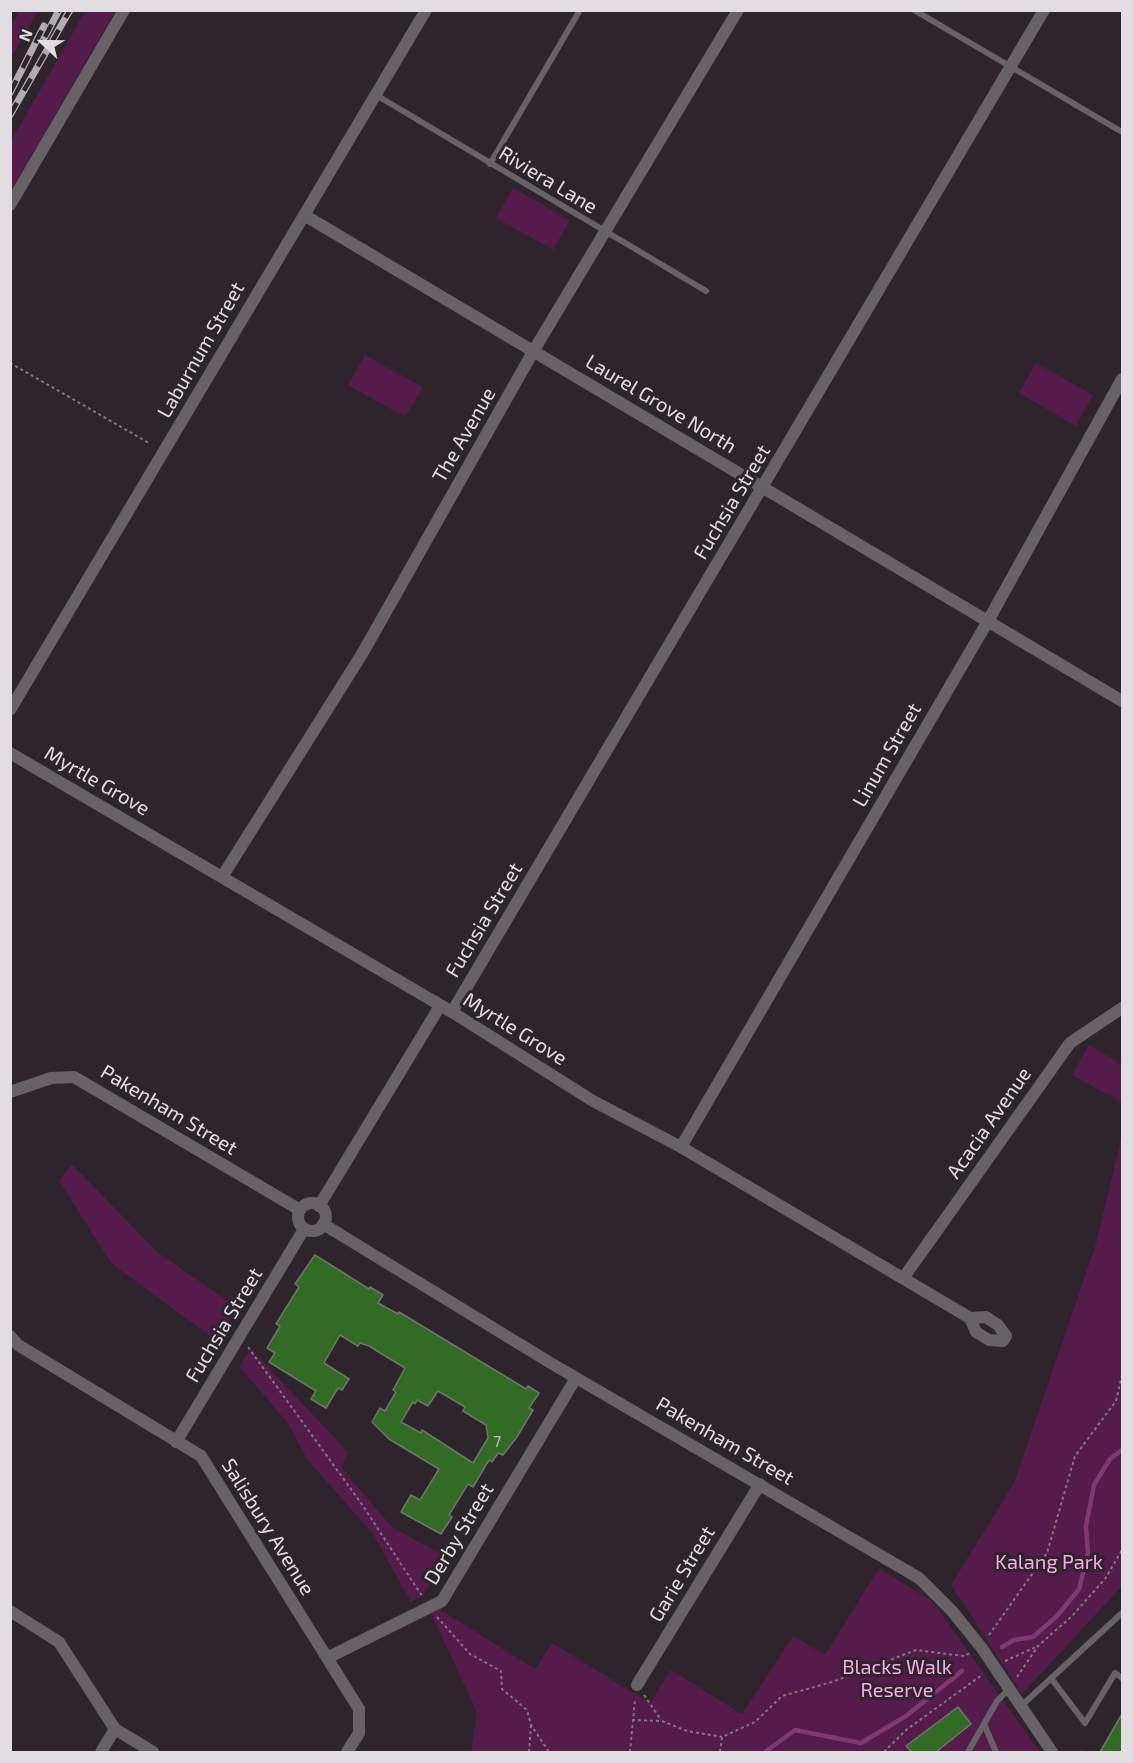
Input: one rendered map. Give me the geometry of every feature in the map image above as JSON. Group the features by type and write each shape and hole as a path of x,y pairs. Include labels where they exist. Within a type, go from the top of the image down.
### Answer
{"street":[{"path":"10,205 124,10"},
{"name":"Laburnum Street","path":"10,710 426,10"},
{"name":"The Avenue","path":"222,877 362,654 534,350 738,10"},
{"name":"Fuchsia Street","path":"452,1012 1044,10"},
{"name":"Laurel Grove North","path":"303,215 1122,701"},
{"name":"Linum Street","path":"681,1147 988,621 1121,384"},
{"name":"Myrtle Grove","path":"10,753 452,1012 593,1101 681,1147 970,1318"},
{"path":"319,1206 440,1006"},
{"name":"Acacia Avenue","path":"904,1277 1070,1043 1122,1008"},
{"name":"Pakenham Street","path":"10,1092 51,1078 74,1077 300,1210"},
{"path":"309,1204 319,1206 324,1212 323,1224 313,1231 304,1229 298,1218 300,1210 309,1204"},
{"name":"Pakenham Street","path":"323,1224 576,1378 919,1578 952,1611 981,1647 1053,1752"},
{"name":"Fuchsia Street","path":"176,1442 304,1229"},
{"name":"Salisbury Avenue","path":"10,1336 18,1345 201,1456 359,1709 359,1733 347,1752"},
{"name":"Derby Street","path":"327,1658 442,1601 576,1378"},
{"name":"Garie Street","path":"637,1685 760,1484"},
{"path":"10,1611 60,1642 115,1729 153,1752"},
{"path":"101,1752 115,1729"}],"lane":[{"path":"490,164 580,10"},
{"path":"914,10 1122,132"},
{"name":"Riviera Lane","path":"375,95 604,233 706,291"},
{"path":"1020,1707 1122,1613"},
{"path":"1051,1678 1085,1723 1115,1673 1122,1678"},
{"path":"968,1752 997,1701 1009,1689"},
{"path":"984,1724 996,1752"}],"path":[{"path":"10,363 149,443"},
{"path":"239,1339 254,1354 361,1503 429,1607 470,1654 501,1671 502,1689 526,1710 531,1725 549,1752"},
{"path":"632,1720 662,1721 687,1731 722,1737 755,1722 782,1696 832,1682 916,1650 964,1656 981,1647 1047,1553 1075,1456 1116,1401 1122,1375"},
{"path":"1009,1689 1038,1646 1072,1616 1105,1579 1122,1550"},
{"path":"884,1752 906,1730 993,1667 1038,1646"},
{"path":"630,1752 637,1685"},
{"path":"637,1685 662,1721"},
{"path":"529,1752 531,1725"},
{"path":"720,1752 722,1737"}],"green space":[{"path":"86,10 115,11 11,191 11,141"},
{"path":"19,11 38,11 11,58 11,26"},
{"path":"513,188 570,220 553,250 496,218"},
{"path":"365,355 423,387 405,417 348,385"},
{"path":"1036,363 1093,395 1076,426 1019,393"},
{"path":"1089,1045 1122,1064 1122,1103 1072,1075"},
{"name":"Kalang Park","path":"1122,1134 1122,1586 1022,1694 951,1585 1014,1483 1096,1244"},
{"path":"72,1164 157,1252 238,1308 217,1341 112,1264 59,1181"},
{"path":"251,1349 348,1452 341,1468 392,1527 448,1558 423,1595 411,1602 373,1534 307,1459 288,1423 239,1366"},
{"name":"Blacks Walk Reserve","path":"879,1568 933,1602 1040,1752 471,1752 477,1712 429,1609 434,1606 535,1669 552,1643 650,1703 671,1670 742,1714 793,1636 825,1655"}],"building":[{"path":"315,1255 369,1289 370,1287 383,1295 378,1303 398,1314 399,1312 526,1389 528,1386 539,1393 529,1408 533,1410 517,1437 503,1455 498,1453 492,1462 489,1460 473,1487 468,1484 449,1515 452,1517 441,1534 401,1512 411,1495 420,1500 439,1469 389,1439 372,1422 380,1408 385,1411 396,1392 393,1390 405,1368 369,1346 360,1343 358,1346 340,1335 324,1363 349,1379 342,1390 338,1388 326,1408 311,1399 316,1391 269,1362 275,1353 267,1348 280,1326 276,1324 299,1287 295,1284","holes":["438,1391 465,1407 463,1411 486,1425 488,1438 473,1463 422,1430 421,1433 401,1422 413,1402 415,1404 417,1400 428,1406"]},
{"path":"958,1707 971,1724 936,1752 912,1752 906,1746"},
{"path":"1122,1714 1122,1752 1100,1752"}],"waterway":[{"path":"1002,1647 1014,1640 1033,1637 1057,1616 1079,1589 1088,1553 1086,1526 1094,1485 1110,1459 1122,1450"},
{"path":"765,1752 795,1730 861,1743 906,1716 962,1671"}],"railway":[{"path":"45,37 59,10"},
{"path":"10,115 70,10"},
{"path":"10,93 44,26"}]}
